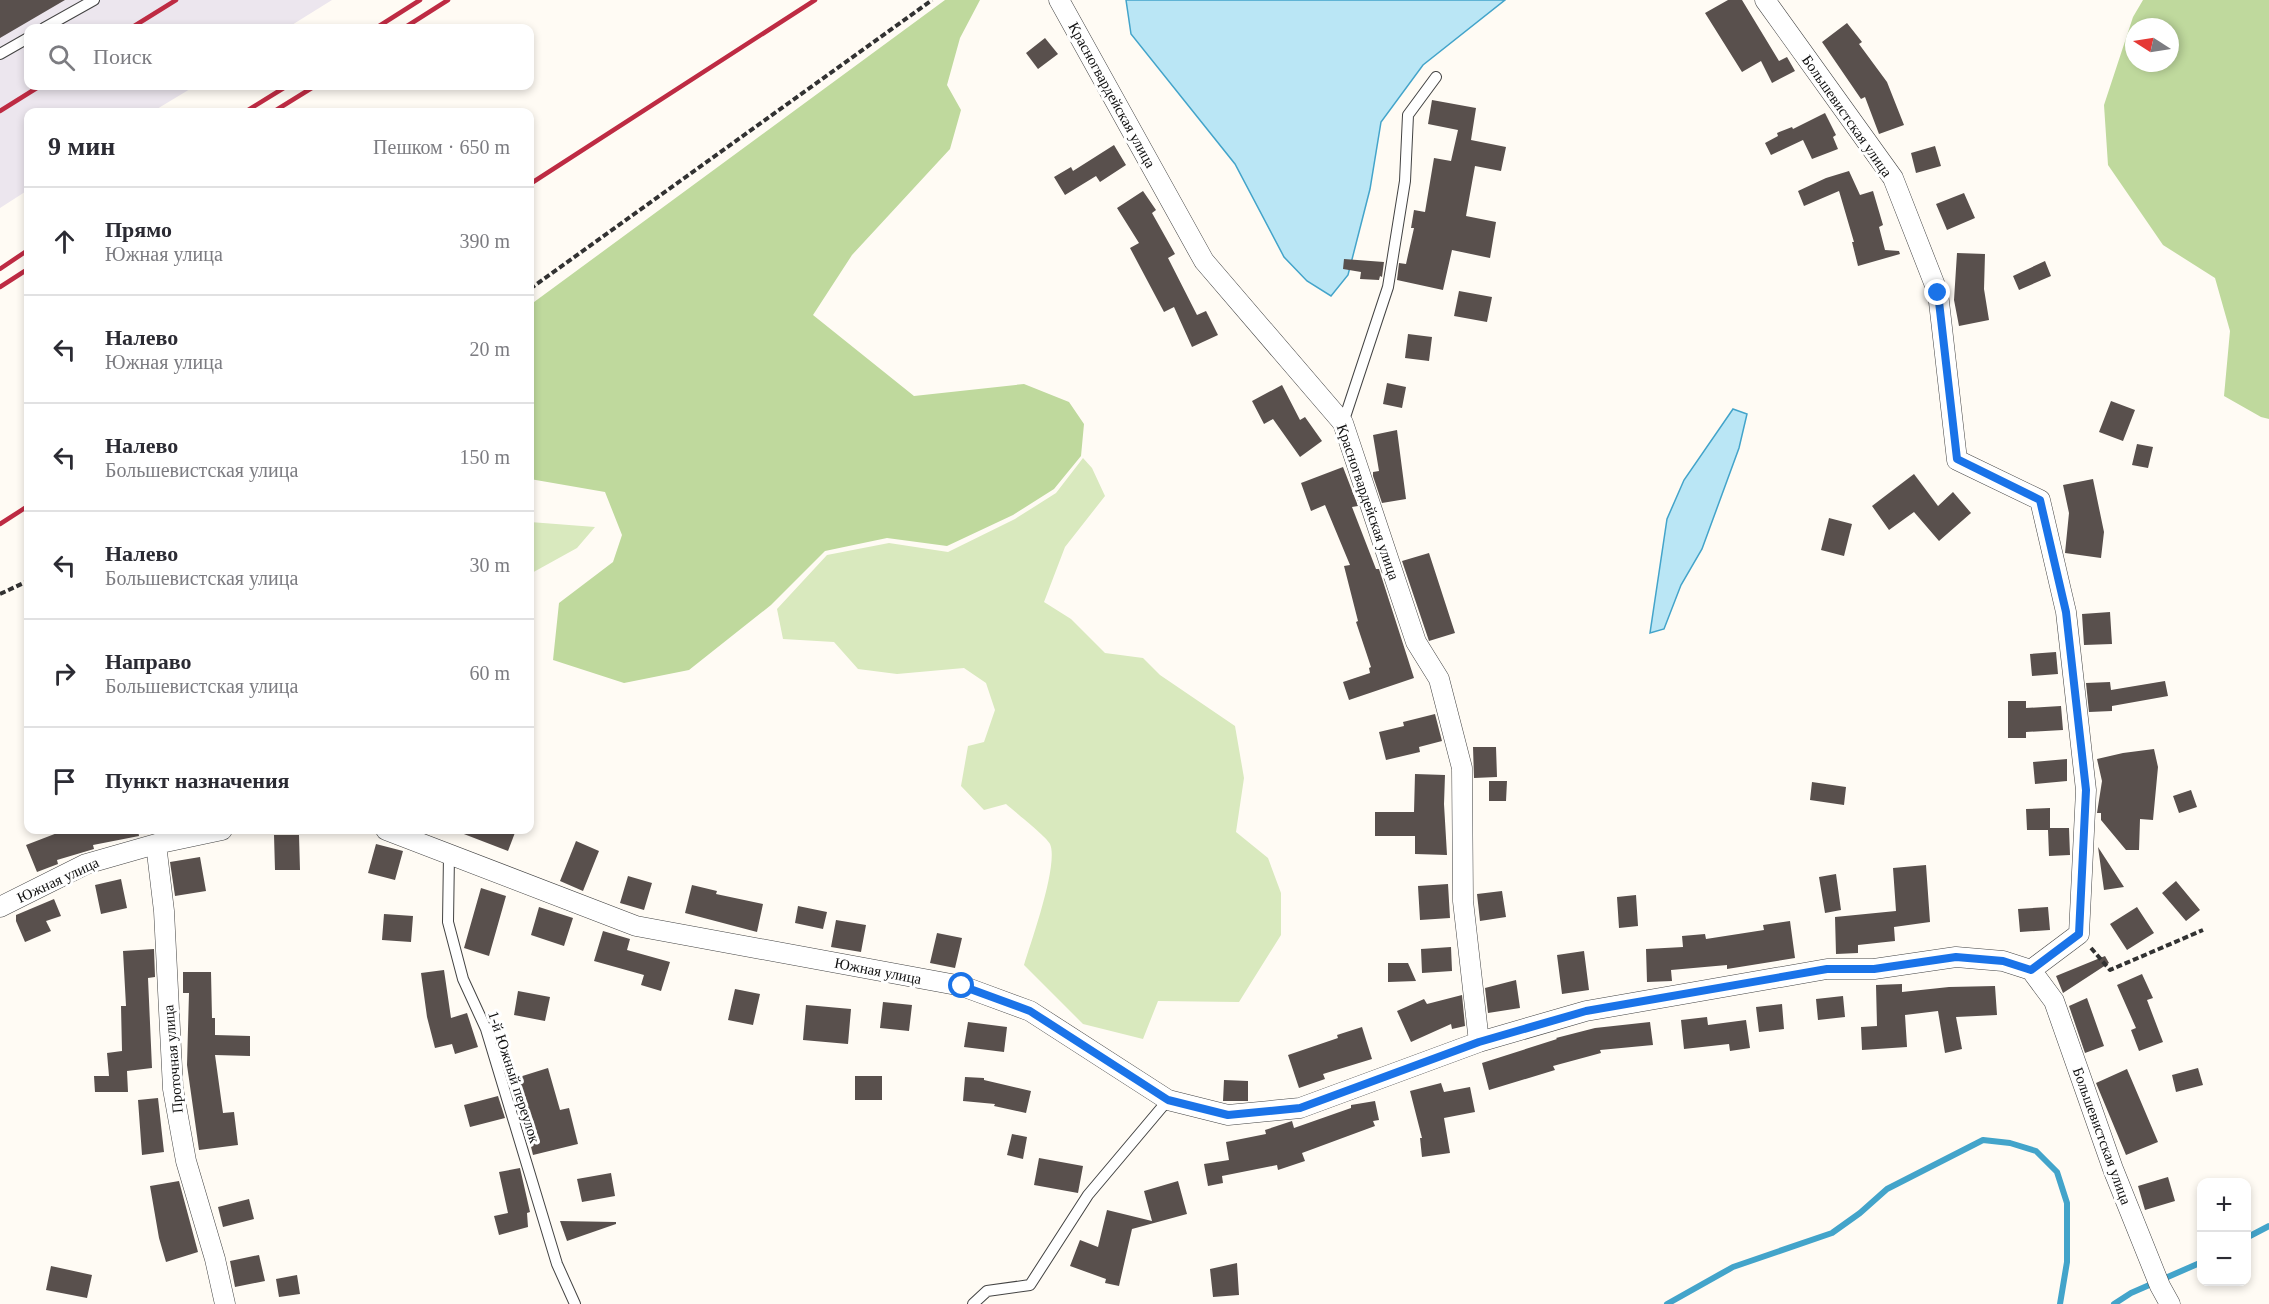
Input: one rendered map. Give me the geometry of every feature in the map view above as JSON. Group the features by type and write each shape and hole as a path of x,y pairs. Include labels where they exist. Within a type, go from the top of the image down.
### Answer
{"street":[{"name":"Красногвардейская улица","path":"1059,0 1204,261 1343,423 1416,642 1439,679 1462,768 1463,901 1479,1042"},
{"name":"Большевистская улица","path":"1765,0 1893,178 1938,293 1957,459 2040,500 2066,612 2086,790 2079,934"},
{"name":"Южная улица","path":"0,907 86,864 156,844 203,834"},
{"name":"Южная улица","path":"396,834 636,926 962,986 1030,1011 1168,1100 1228,1115 1300,1108 1479,1042 1586,1011 1827,969 1874,969 1956,957 2003,961 2031,970"},
{"name":"Проточная улица","path":"156,844 164,911 173,1089 186,1161 215,1259 225,1304"},
{"path":"2031,970 2079,934"},
{"name":"Большевистская улица","path":"2031,970 2054,1001 2113,1168 2157,1279 2170,1304"}],"lane":[{"path":"51,24 94,0"},
{"path":"0,54 24,40"},
{"path":"1343,423 1388,287 1405,181 1408,115 1436,77"},
{"name":"1-й Южный переулок","path":"449,855 448,922 463,979 486,1029 557,1264 575,1304"},
{"path":"974,1304 987,1291 1030,1285 1089,1195 1168,1100"}],"path":[{"path":"534,286 932,0"},
{"path":"0,594 24,583"},
{"path":"2079,934 2110,970 2203,930"}],"shaded area":[{"path":"0,0 332,0 293,24 24,24 24,90 188,90 159,108 24,108 24,193 0,208"}],"green space":[{"path":"945,0 980,0 960,38 947,85 961,110 950,149 852,255 813,315 914,396 1024,384 1069,402 1084,424 1081,456 1054,489 1013,515 947,546 887,538 825,551 771,605 689,670 624,683 553,660 559,603 613,562 622,535 605,492 534,480 534,302"},
{"path":"2143,0 2269,0 2269,419 2261,417 2224,396 2230,331 2215,278 2163,245 2108,165 2104,105 2125,41 2125,72 2179,72 2179,18 2133,18"},
{"path":"1083,458 1092,468 1105,496 1065,547 1044,602 1071,619 1105,653 1143,658 1160,675 1235,726 1244,778 1236,832 1268,858 1281,893 1281,935 1239,1002 1158,1001 1143,1039 1083,1024 1024,965 1048,885 1052,854 1047,840 1006,804 984,810 961,786 968,746 984,742 995,710 986,683 964,668 897,674 858,669 834,642 783,639 777,609 827,555 889,543 948,552 1015,519 1056,493"},
{"path":"534,522 595,527 577,548 534,572"}],"water":[{"path":"1126,0 1505,0 1423,65 1381,122 1370,189 1348,275 1331,296 1307,281 1284,257 1235,164 1131,34"},
{"path":"1733,409 1747,414 1739,448 1702,549 1681,585 1664,629 1650,633 1667,519 1684,480"}],"building":[{"path":"0,0 65,0 0,38"},
{"path":"1728,0 1742,0 1779,61 1787,57 1795,71 1772,83 1761,61 1742,72 1705,13"},
{"path":"1847,23 1862,42 1859,44 1887,82 1904,125 1879,134 1865,97 1861,99 1822,42"},
{"path":"1045,38 1058,54 1038,69 1026,53"},
{"path":"1432,100 1476,108 1471,140 1506,147 1501,171 1475,166 1466,216 1496,222 1490,258 1452,250 1443,290 1397,280 1399,263 1406,264 1414,228 1411,228 1414,210 1425,212 1434,158 1451,161 1458,130 1428,124"},
{"path":"1825,113 1836,135 1833,137 1838,149 1812,159 1803,140 1771,155 1765,143 1778,136 1777,133 1792,127 1793,129"},
{"path":"1114,145 1126,165 1100,182 1096,176 1065,195 1054,177 1071,167 1073,171"},
{"path":"1935,146 1941,166 1916,173 1911,153"},
{"path":"1849,171 1860,195 1873,191 1883,225 1879,227 1885,250 1899,251 1900,254 1858,266 1852,242 1854,242 1839,191 1804,206 1798,191 1826,178"},
{"path":"1143,191 1156,210 1152,213 1175,254 1168,258 1197,315 1206,311 1218,335 1192,347 1174,307 1164,312 1130,248 1139,243 1117,208"},
{"path":"1964,193 1975,218 1947,230 1936,204"},
{"path":"1957,253 1985,254 1984,289 1989,320 1959,326 1954,300"},
{"path":"1344,259 1384,262 1382,277 1380,276 1379,280 1360,279 1361,272 1343,269"},
{"path":"2045,261 2051,276 2019,290 2013,276"},
{"path":"1459,291 1492,297 1487,322 1454,316"},
{"path":"1408,334 1432,337 1429,361 1405,358"},
{"path":"1387,383 1406,387 1402,408 1383,404"},
{"path":"1282,385 1300,420 1305,417 1322,441 1300,457 1273,419 1264,424 1252,401"},
{"path":"2111,401 2135,410 2123,441 2099,432"},
{"path":"1397,430 1406,499 1382,503 1373,476 1373,472 1379,471 1373,435"},
{"path":"2137,444 2153,447 2148,468 2132,465"},
{"path":"1343,467 1358,506 1352,507 1376,569 1379,569 1414,678 1349,700 1343,682 1370,673 1369,668 1371,667 1356,622 1358,621 1344,566 1350,565 1325,505 1311,511 1301,483"},
{"path":"1914,474 1938,506 1953,492 1971,513 1939,541 1914,512 1889,530 1872,506"},
{"path":"2093,479 2104,532 2101,558 2065,553 2069,513 2063,485"},
{"path":"1829,518 1852,524 1844,556 1821,550"},
{"path":"1429,553 1455,633 1429,641 1402,561"},
{"path":"2110,612 2112,644 2084,645 2082,614"},
{"path":"2056,652 2058,674 2032,676 2030,654"},
{"path":"2165,681 2168,696 2112,706 2112,711 2089,712 2086,683 2110,682 2111,690"},
{"path":"2008,701 2026,701 2026,708 2061,706 2063,730 2026,732 2026,738 2008,738"},
{"path":"1435,714 1442,741 1419,747 1420,752 1386,760 1379,732 1404,726 1403,722"},
{"path":"1473,747 1496,747 1497,777 1474,778"},
{"path":"2154,749 2158,767 2153,820 2140,819 2139,850 2126,850 2101,820 2101,813 2097,813 2102,781 2097,759"},
{"path":"2067,759 2067,781 2035,784 2033,762"},
{"path":"1415,774 1445,775 1447,855 1415,854 1415,836 1375,836 1375,812 1414,812"},
{"path":"1489,781 1507,781 1506,801 1489,801"},
{"path":"1812,782 1846,787 1844,805 1810,800"},
{"path":"2191,790 2197,807 2179,813 2173,796"},
{"path":"2050,808 2050,828 2069,828 2070,855 2049,856 2048,830 2027,830 2026,809"},
{"path":"55,834 139,834 139,836 93,845 94,849 57,860 58,864 37,872 26,845"},
{"path":"464,834 514,834 508,851"},
{"path":"274,835 299,835 300,870 275,870"},
{"path":"576,841 599,851 583,891 560,881"},
{"path":"376,844 403,851 395,880 368,873"},
{"path":"2098,847 2124,887 2104,890"},
{"path":"200,857 206,891 175,896 170,862"},
{"path":"1926,865 1930,922 1894,927 1895,941 1858,945 1858,953 1836,954 1835,917 1896,911 1893,868"},
{"path":"1836,874 1841,910 1825,913 1819,877"},
{"path":"628,876 652,883 644,910 620,903"},
{"path":"121,879 127,908 101,914 95,885"},
{"path":"2176,881 2200,910 2186,921 2162,893"},
{"path":"1448,884 1450,918 1420,920 1418,886"},
{"path":"692,885 717,891 716,894 763,904 757,932 685,913"},
{"path":"481,888 506,896 489,956 464,948"},
{"path":"1502,891 1506,917 1480,921 1477,894"},
{"path":"1636,895 1638,926 1619,928 1617,897"},
{"path":"54,899 61,916 46,921 51,931 25,942 16,921 16,915"},
{"path":"798,906 827,912 823,929 795,923"},
{"path":"539,907 573,918 564,946 531,935"},
{"path":"2048,907 2050,930 2020,932 2018,909"},
{"path":"2137,907 2154,933 2127,950 2110,924"},
{"path":"384,914 413,916 411,942 382,940"},
{"path":"836,920 866,925 861,952 831,947"},
{"path":"1790,921 1795,958 1727,969 1727,965 1671,970 1672,981 1647,982 1646,949 1683,947 1682,936 1705,934 1706,939 1764,930 1763,925"},
{"path":"603,931 630,939 627,950 670,962 661,991 641,985 644,975 594,961"},
{"path":"937,933 962,938 955,968 930,963"},
{"path":"1451,947 1452,971 1422,973 1421,949"},
{"path":"154,949 155,977 148,978 152,1068 127,1071 128,1092 95,1092 94,1076 109,1076 107,1053 122,1051 121,1006 126,1006 123,951"},
{"path":"1584,951 1589,990 1562,994 1557,955"},
{"path":"2105,956 2109,963 2063,993 2056,976"},
{"path":"1388,963 1408,963 1416,981 1388,982"},
{"path":"444,970 451,1018 467,1013 478,1047 455,1054 452,1044 435,1048 427,1017 421,973"},
{"path":"183,972 211,972 212,1018 215,1018 215,1035 250,1036 250,1056 215,1055 223,1113 234,1112 238,1145 199,1150 187,1065 189,993 183,993"},
{"path":"2142,974 2153,998 2147,1000 2163,1042 2139,1051 2131,1030 2136,1028 2117,985"},
{"path":"1516,980 1520,1008 1488,1013 1485,988"},
{"path":"1902,984 1902,992 1949,987 1995,986 1997,1015 1956,1017 1962,1049 1945,1053 1938,1011 1905,1015 1907,1047 1862,1050 1861,1027 1877,1026 1876,985"},
{"path":"735,989 760,994 753,1025 728,1020"},
{"path":"518,991 550,997 545,1021 514,1015"},
{"path":"1462,995 1465,1026 1452,1029 1451,1024 1411,1042 1397,1011 1424,999 1427,1004"},
{"path":"1843,996 1845,1017 1818,1020 1816,999"},
{"path":"2087,998 2104,1046 2085,1053 2069,1006"},
{"path":"883,1002 912,1005 909,1031 880,1028"},
{"path":"1782,1004 1784,1029 1759,1032 1756,1007"},
{"path":"806,1005 851,1009 848,1044 803,1040"},
{"path":"1707,1017 1708,1025 1746,1020 1750,1048 1730,1051 1729,1044 1684,1049 1681,1020"},
{"path":"968,1022 1007,1027 1004,1052 964,1047"},
{"path":"1650,1022 1653,1045 1600,1050 1601,1053 1553,1066 1555,1070 1489,1090 1482,1063 1556,1038 1595,1028"},
{"path":"1362,1027 1372,1059 1323,1074 1325,1079 1299,1088 1288,1055"},
{"path":"548,1068 560,1110 569,1108 578,1144 533,1155 523,1114 520,1115 513,1093 520,1091 516,1078"},
{"path":"2198,1068 2203,1085 2176,1092 2172,1075"},
{"path":"2127,1069 2158,1142 2126,1155 2096,1083"},
{"path":"855,1076 882,1076 882,1100 855,1100"},
{"path":"965,1077 984,1078 984,1080 1031,1091 1026,1113 994,1106 995,1104 963,1101"},
{"path":"1224,1080 1248,1081 1248,1101 1223,1101"},
{"path":"1441,1083 1444,1092 1470,1087 1475,1112 1444,1118 1450,1153 1422,1157 1420,1138 1422,1138 1410,1091"},
{"path":"498,1096 505,1118 470,1127 464,1105"},
{"path":"158,1098 164,1152 142,1155 138,1100"},
{"path":"1375,1101 1379,1120 1373,1121 1375,1126 1302,1153 1305,1161 1278,1170 1277,1165 1222,1176 1223,1183 1208,1186 1204,1164 1229,1160 1226,1142 1266,1134 1265,1130 1292,1121 1294,1128 1351,1108 1351,1105"},
{"path":"1012,1134 1027,1137 1023,1159 1007,1155"},
{"path":"1039,1158 1083,1166 1078,1193 1034,1185"},
{"path":"520,1168 530,1212 527,1213 528,1227 499,1235 494,1216 508,1213 499,1172"},
{"path":"611,1173 615,1196 582,1202 577,1179"},
{"path":"2168,1177 2175,1201 2145,1210 2138,1186"},
{"path":"179,1181 198,1252 166,1262 159,1238 150,1186"},
{"path":"1178,1181 1187,1214 1132,1229 1119,1286 1105,1283 1106,1279 1070,1266 1080,1240 1098,1247 1107,1210 1152,1221 1144,1191"},
{"path":"249,1199 254,1219 223,1227 218,1207"},
{"path":"560,1221 616,1222 616,1224 567,1241"},
{"path":"259,1255 265,1281 235,1287 230,1261"},
{"path":"1237,1263 1239,1295 1213,1297 1210,1269"},
{"path":"51,1266 92,1275 87,1298 46,1290"},
{"path":"297,1275 300,1294 279,1297 276,1279"}],"waterway":[{"path":"1667,1304 1733,1267 1832,1233 1860,1213 1887,1189 1983,1140 2010,1143 2036,1151 2057,1172 2067,1203 2067,1262 2060,1304"},
{"path":"2251,1235 2269,1226"},
{"path":"2114,1304 2131,1293 2197,1264"}],"railway":[{"path":"137,24 176,0"},
{"path":"382,24 420,0"},
{"path":"410,24 448,0"},
{"path":"534,181 815,0"},
{"path":"0,111 34,90"},
{"path":"251,108 281,90"},
{"path":"279,108 309,90"},
{"path":"0,269 24,253"},
{"path":"0,287 24,272"},
{"path":"0,524 24,509"}],"route":[{"path":"962,986 1030,1011 1168,1100 1228,1115 1300,1108 1479,1042 1586,1011 1827,969 1874,969 1956,957 2003,961 2031,970 2079,934 2086,790 2066,612 2040,500 1957,459 1938,293"}]}
